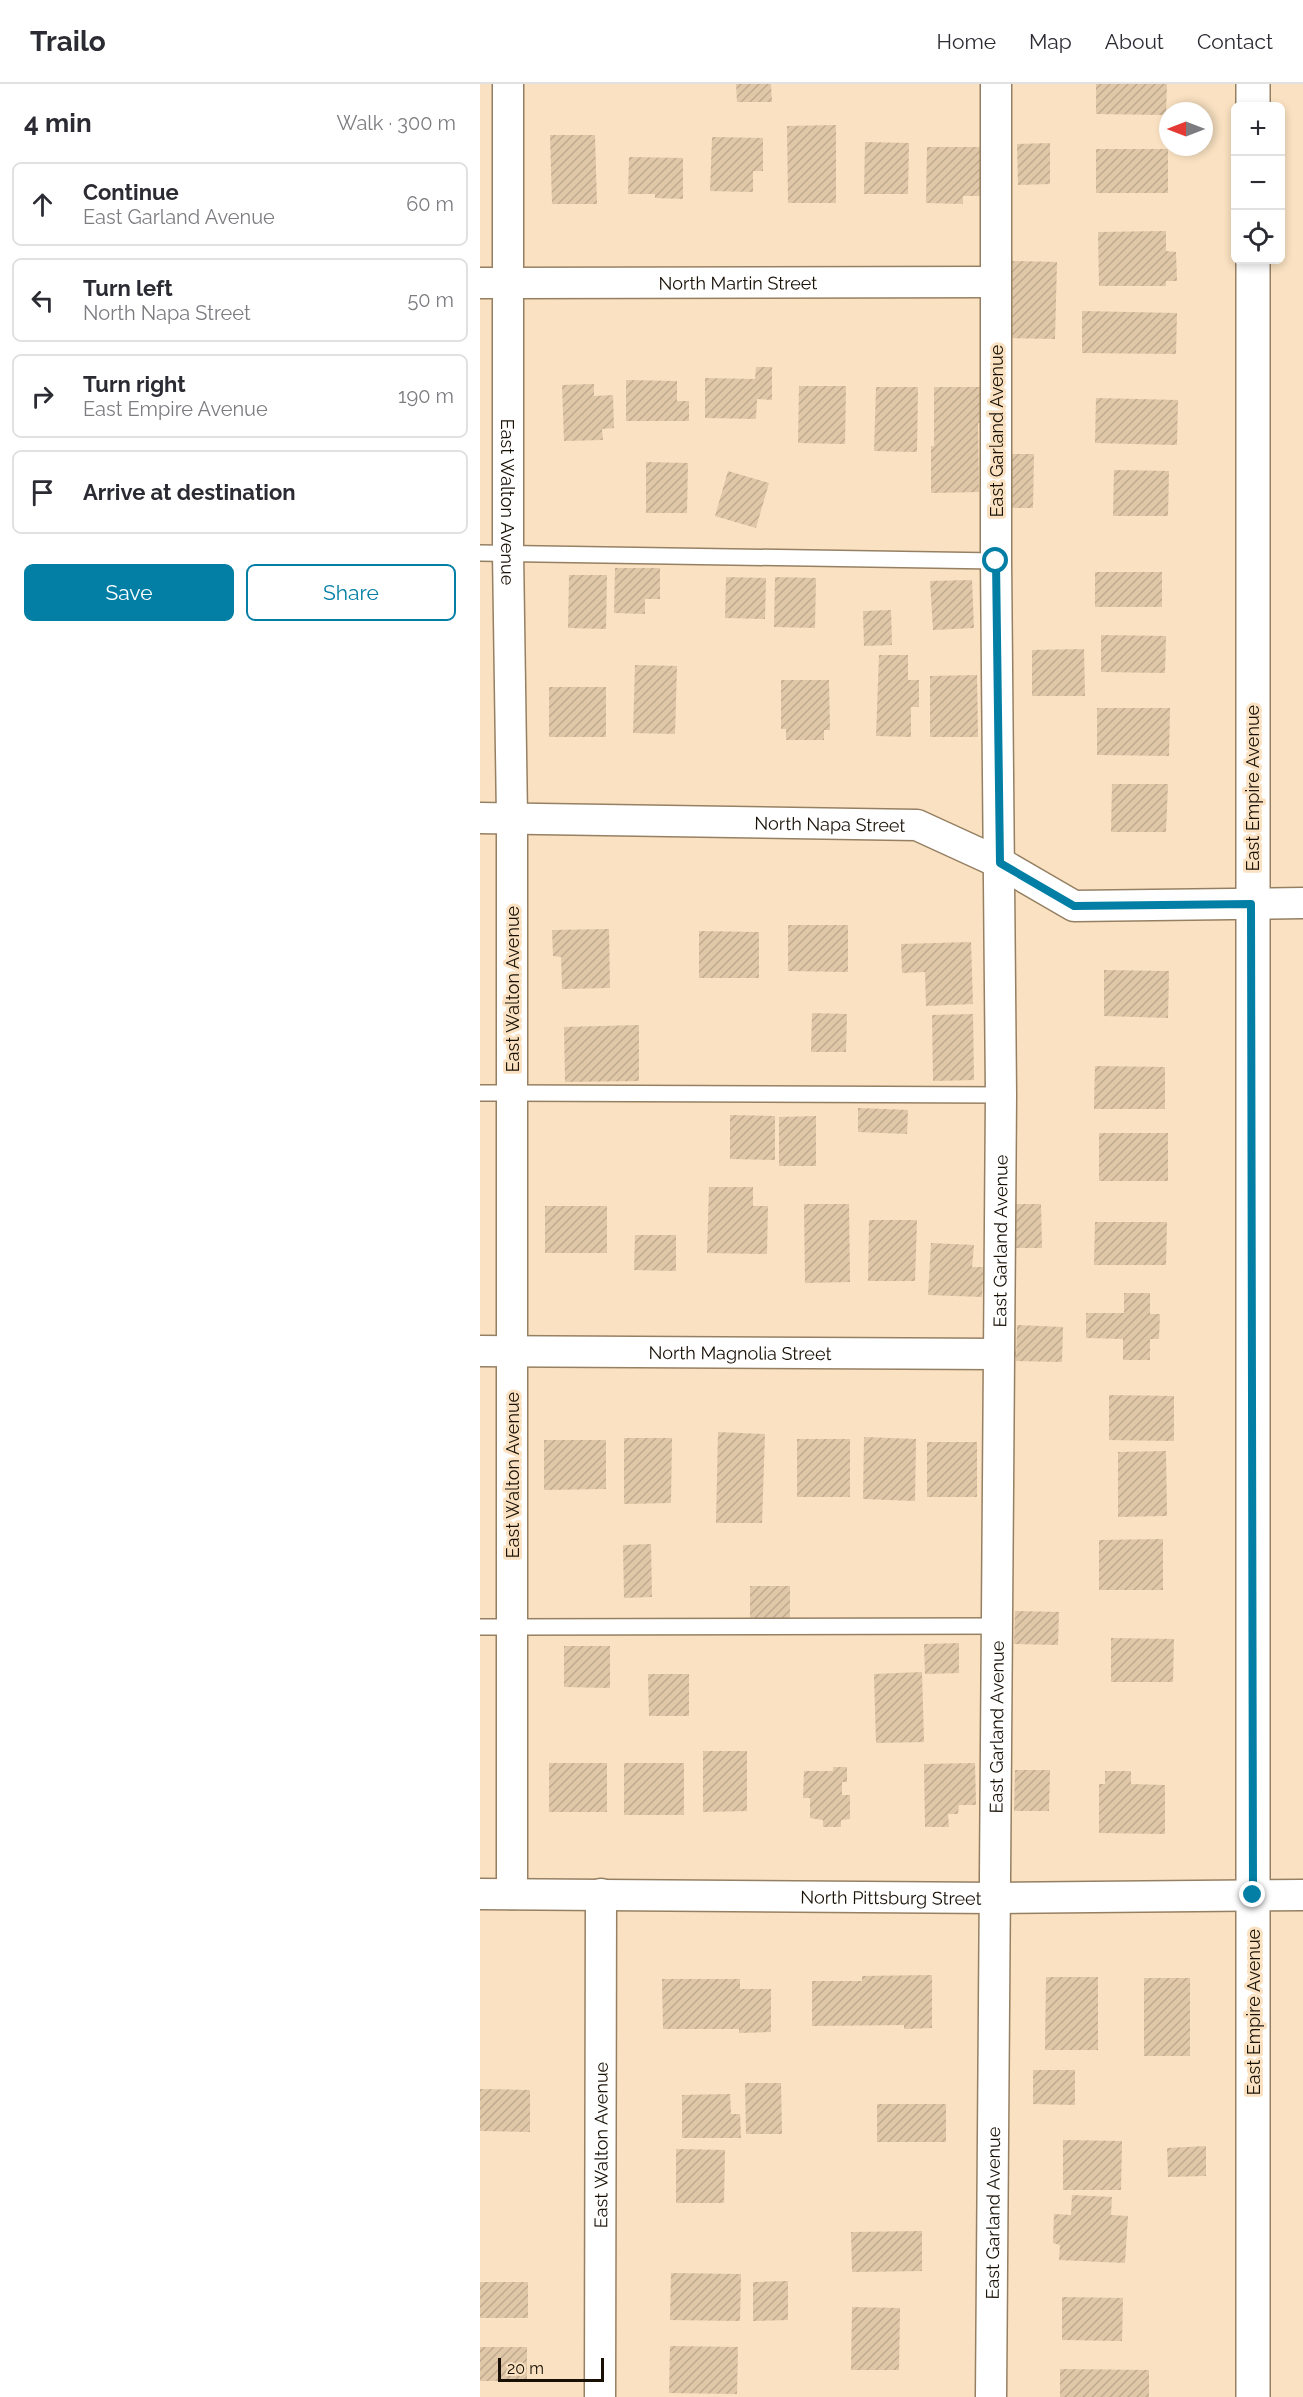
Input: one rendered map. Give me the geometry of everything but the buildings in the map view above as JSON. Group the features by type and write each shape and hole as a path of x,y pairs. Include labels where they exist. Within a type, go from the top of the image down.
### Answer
{"street":[{"name":"East Walton Avenue","path":"507,84 494,284 494,553 512,818 512,1894"},
{"name":"East Garland Avenue","path":"991,2397 1001,1095 996,561 996,84"},
{"path":"1253,84 1253,102"},
{"name":"East Empire Avenue","path":"1253,264 1251,904 1253,2397"},
{"name":"North Martin Street","path":"494,284 995,282"},
{"name":"North Napa Street","path":"480,818 916,825 1000,863 1074,906 1303,903"},
{"name":"North Magnolia Street","path":"480,1351 999,1354"},
{"name":"North Pittsburg Street","path":"480,1894 996,1898 1303,1895"},
{"name":"East Walton Avenue","path":"600,2397 601,1894"}],"lane":[{"path":"494,553 996,561"},
{"path":"480,1093 1001,1095"},
{"path":"480,1627 998,1626"}],"route":[{"path":"996,561 1000,863 1074,906 1251,904 1253,1895"}]}
